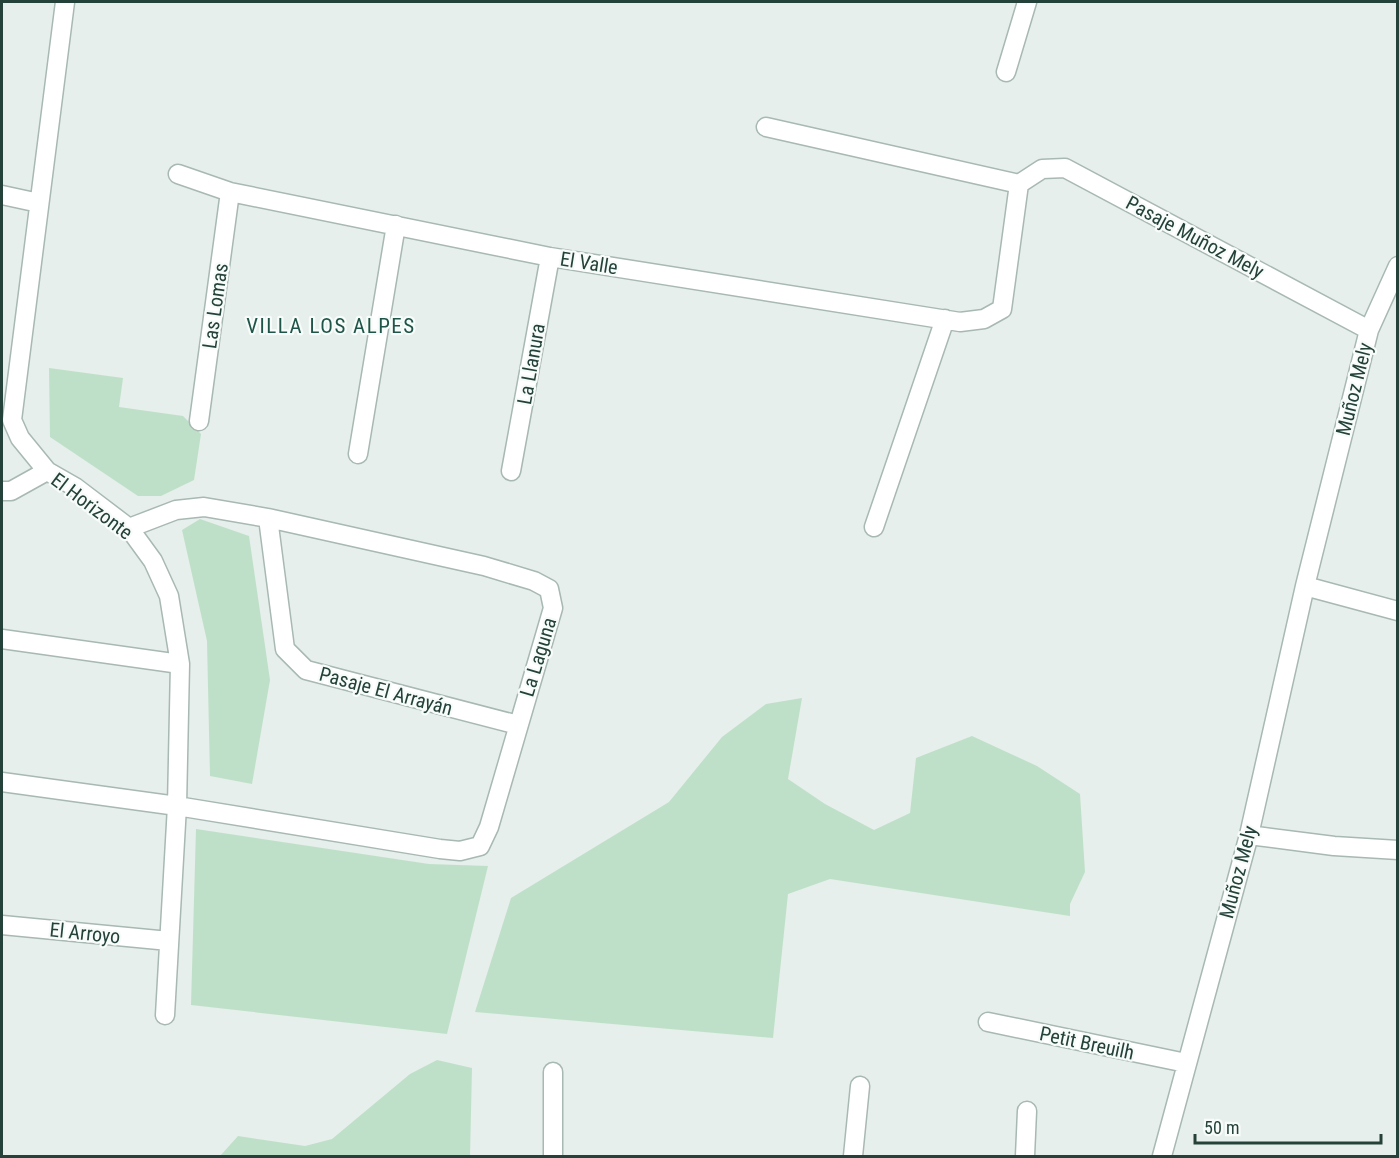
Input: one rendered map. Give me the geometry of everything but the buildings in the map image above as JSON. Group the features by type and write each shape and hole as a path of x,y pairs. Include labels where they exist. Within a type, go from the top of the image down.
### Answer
{"street":[{"name":"El Horizonte","path":"65,2 39,203 10,364 12,420 20,438 47,471 75,487 129,528 153,561 169,596 180,664 177,806 165,1015"},
{"path":"1006,72 1027,2"},
{"path":"766,127 1019,184"},
{"name":"Pasaje Muñoz Mely","path":"1019,184 1042,169 1065,168 1369,330"},
{"name":"El Valle","path":"178,174 230,192 550,257 974,322 1002,309 1019,184"},
{"name":"Las Lomas","path":"200,421 230,192"},
{"path":"2,195 39,203"},
{"path":"358,454 396,225"},
{"name":"La Llanura","path":"511,471 550,257"},
{"name":"Muñoz Mely","path":"1162,1156 1249,836 1305,586 1369,330 1398,266"},
{"path":"874,527 945,319"},
{"path":"2,490 11,491 47,471"},
{"name":"La Laguna","path":"129,528 176,510 204,507 268,518 484,566 534,581 549,590 553,608 489,827 480,846 460,850 177,806"},
{"name":"Pasaje El Arrayán","path":"268,518 285,649 306,670 518,725"},
{"path":"1305,586 1398,611"},
{"path":"2,639 180,664"},
{"path":"2,782 177,806"},
{"path":"1249,836 1334,846 1398,850"},
{"name":"El Arroyo","path":"2,925 169,941"},
{"name":"Petit Breuilh","path":"988,1022 1186,1063"},
{"path":"553,1072 553,1156"},
{"path":"853,1156 860,1086"},
{"path":"1025,1156 1026,1111"}],"green space":[{"path":"49,368 123,378 119,407 183,416 201,434 194,480 161,496 138,496 50,437"},
{"path":"200,519 249,536 270,680 252,784 210,776 207,641 182,530"},
{"path":"802,698 788,779 825,804 874,830 910,813 916,758 972,736 1037,766 1080,794 1085,872 1070,904 1070,916 830,879 788,894 773,1038 475,1012 511,898 669,802 722,737 766,704"},
{"path":"196,829 429,864 488,866 447,1034 191,1005"},
{"path":"437,1060 472,1068 470,1156 220,1156 238,1136 305,1146 332,1139 410,1074"}],"district":[{"name":"VILLA LOS ALPES","path":"331,326"}]}
